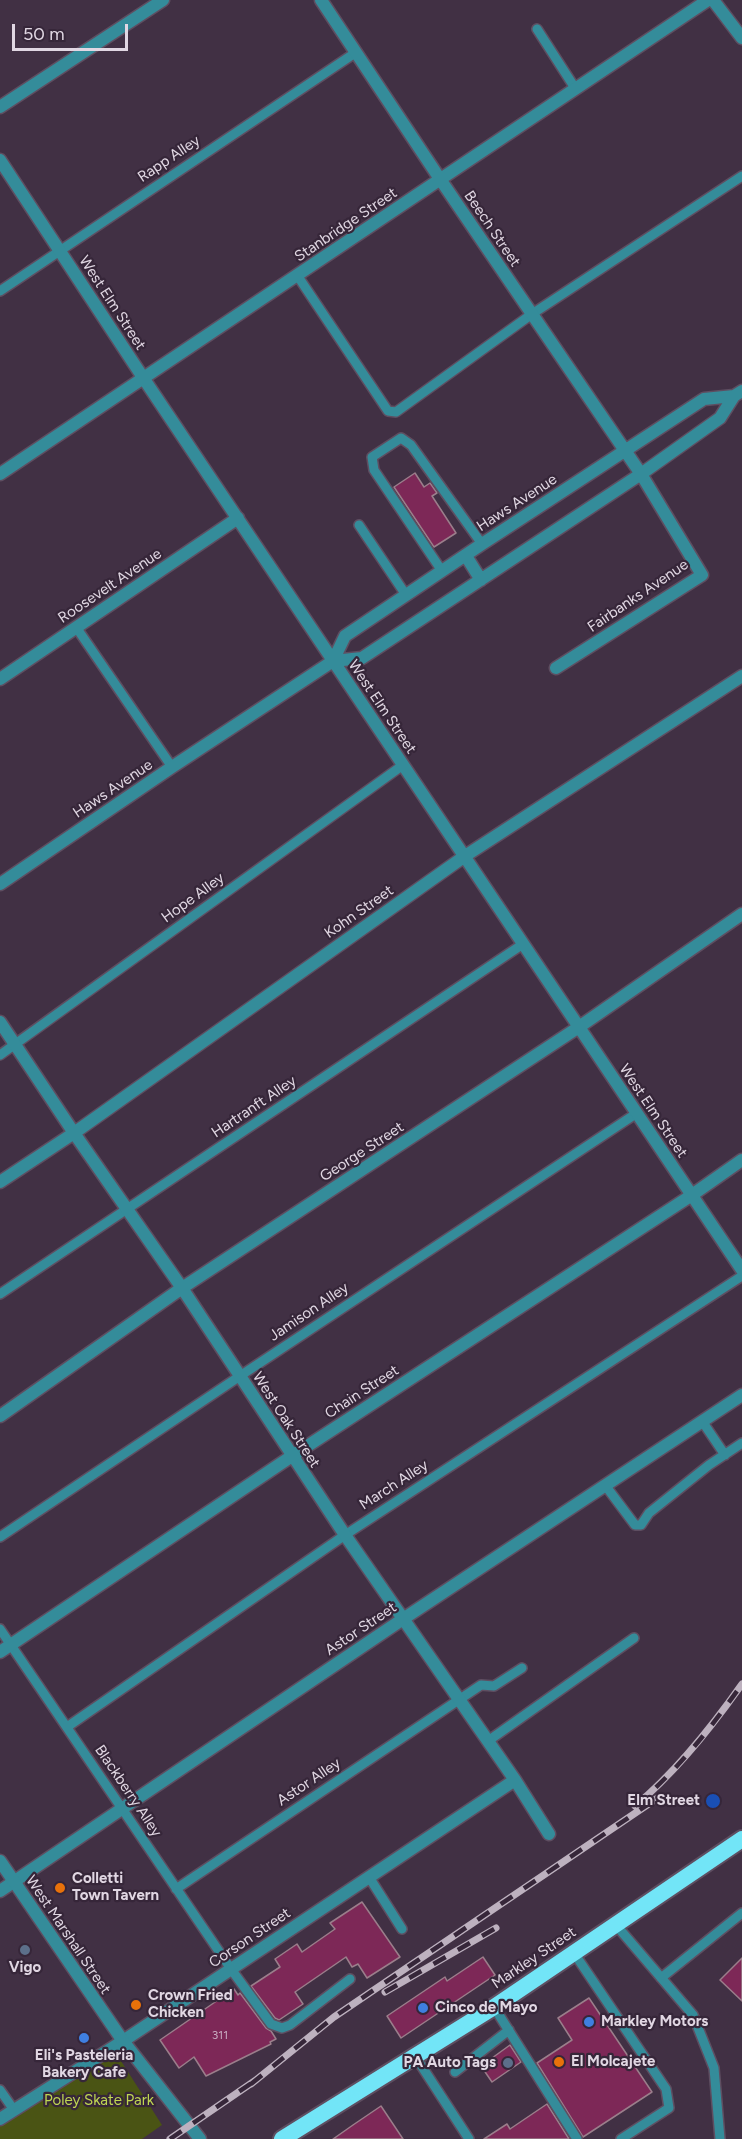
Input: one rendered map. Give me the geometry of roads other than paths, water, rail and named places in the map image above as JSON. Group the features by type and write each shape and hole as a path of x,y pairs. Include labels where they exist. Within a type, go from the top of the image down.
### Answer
{"highway":[{"name":"Markley Street","path":"282,2139 494,2007 742,1839"}],"street":[{"path":"0,107 163,0"},
{"name":"Beech Street","path":"321,0 641,474"},
{"name":"Stanbridge Street","path":"0,474 708,0"},
{"path":"713,0 742,38"},
{"name":"West Elm Street","path":"0,160 144,379 742,1270"},
{"name":"Haws Avenue","path":"333,661 345,636 441,570 466,556 704,399 738,393"},
{"name":"Haws Avenue","path":"0,884 333,661 362,658 641,474 720,418 738,393"},
{"name":"Fairbanks Avenue","path":"556,668 702,575 641,474"},
{"name":"Roosevelt Avenue","path":"0,679 238,518"},
{"path":"466,556 481,580"},
{"name":"Kohn Street","path":"0,1182 74,1133 465,856 742,676"},
{"name":"George Street","path":"0,1416 182,1288 579,1027 742,914"},
{"name":"West Oak Street","path":"0,1022 127,1211 182,1288 345,1535 515,1780 549,1834"},
{"name":"Chain Street","path":"5,1649 292,1456 692,1196 742,1161"},
{"name":"Astor Street","path":"0,1891 403,1619 742,1395"},
{"name":"Corson Street","path":"0,2119 123,2041 515,1780"},
{"name":"West Marshall Street","path":"0,1861 123,2041 200,2139"}],"lane":[{"path":"537,29 575,88"},
{"name":"Rapp Alley","path":"0,291 355,53"},
{"path":"297,275 388,411 396,412 531,314 742,176"},
{"path":"441,570 374,470 372,458 401,438 411,445 482,544"},
{"path":"359,525 406,595"},
{"path":"76,627 172,767"},
{"name":"Hope Alley","path":"0,1055 403,765"},
{"name":"Hartranft Alley","path":"0,1294 523,944"},
{"name":"Jamison Alley","path":"0,1538 637,1113"},
{"name":"March Alley","path":"67,1727 345,1535 742,1276"},
{"path":"702,1421 725,1455"},
{"path":"605,1485 635,1525 641,1525 649,1513 742,1443"},
{"name":"Blackberry Alley","path":"0,1629 5,1649 67,1727 266,2019 271,2024 282,2028 290,2025 350,1980"},
{"path":"488,1741 634,1638"},
{"name":"Astor Alley","path":"176,1889 481,1685 494,1686 522,1668"},
{"path":"369,1877 402,1929"},
{"path":"661,1977 742,1913"},
{"path":"616,1925 693,2014 714,2068 720,2139"},
{"path":"574,1953 666,2089 669,2108 621,2139"},
{"path":"494,2007 577,2139"},
{"path":"454,2072 509,2030"},
{"path":"415,2056 469,2139"},
{"path":"0,2090 14,2110"}],"railway":[{"path":"635,1806 693,1748 742,1684"},
{"path":"251,2084 334,2017 659,1797"},
{"path":"385,1992 496,1928"},
{"path":"170,2139 256,2080"}],"place":[{"name":"Elm Street","path":"713,1801"},
{"name":"Colletti Town Tavern","path":"60,1888"},
{"name":"Vigo","path":"25,1950"},
{"name":"Crown Fried Chicken","path":"136,2005"},
{"name":"Cinco de Mayo","path":"423,2008"},
{"name":"Markley Motors","path":"589,2022"},
{"name":"Eli's Pasteleria Bakery Cafe","path":"84,2038"},
{"name":"El Molcajete","path":"559,2062"},
{"name":"PA Auto Tags","path":"508,2063"}],"park label":[{"name":"Poley Skate Park","path":"99,2101"}]}
